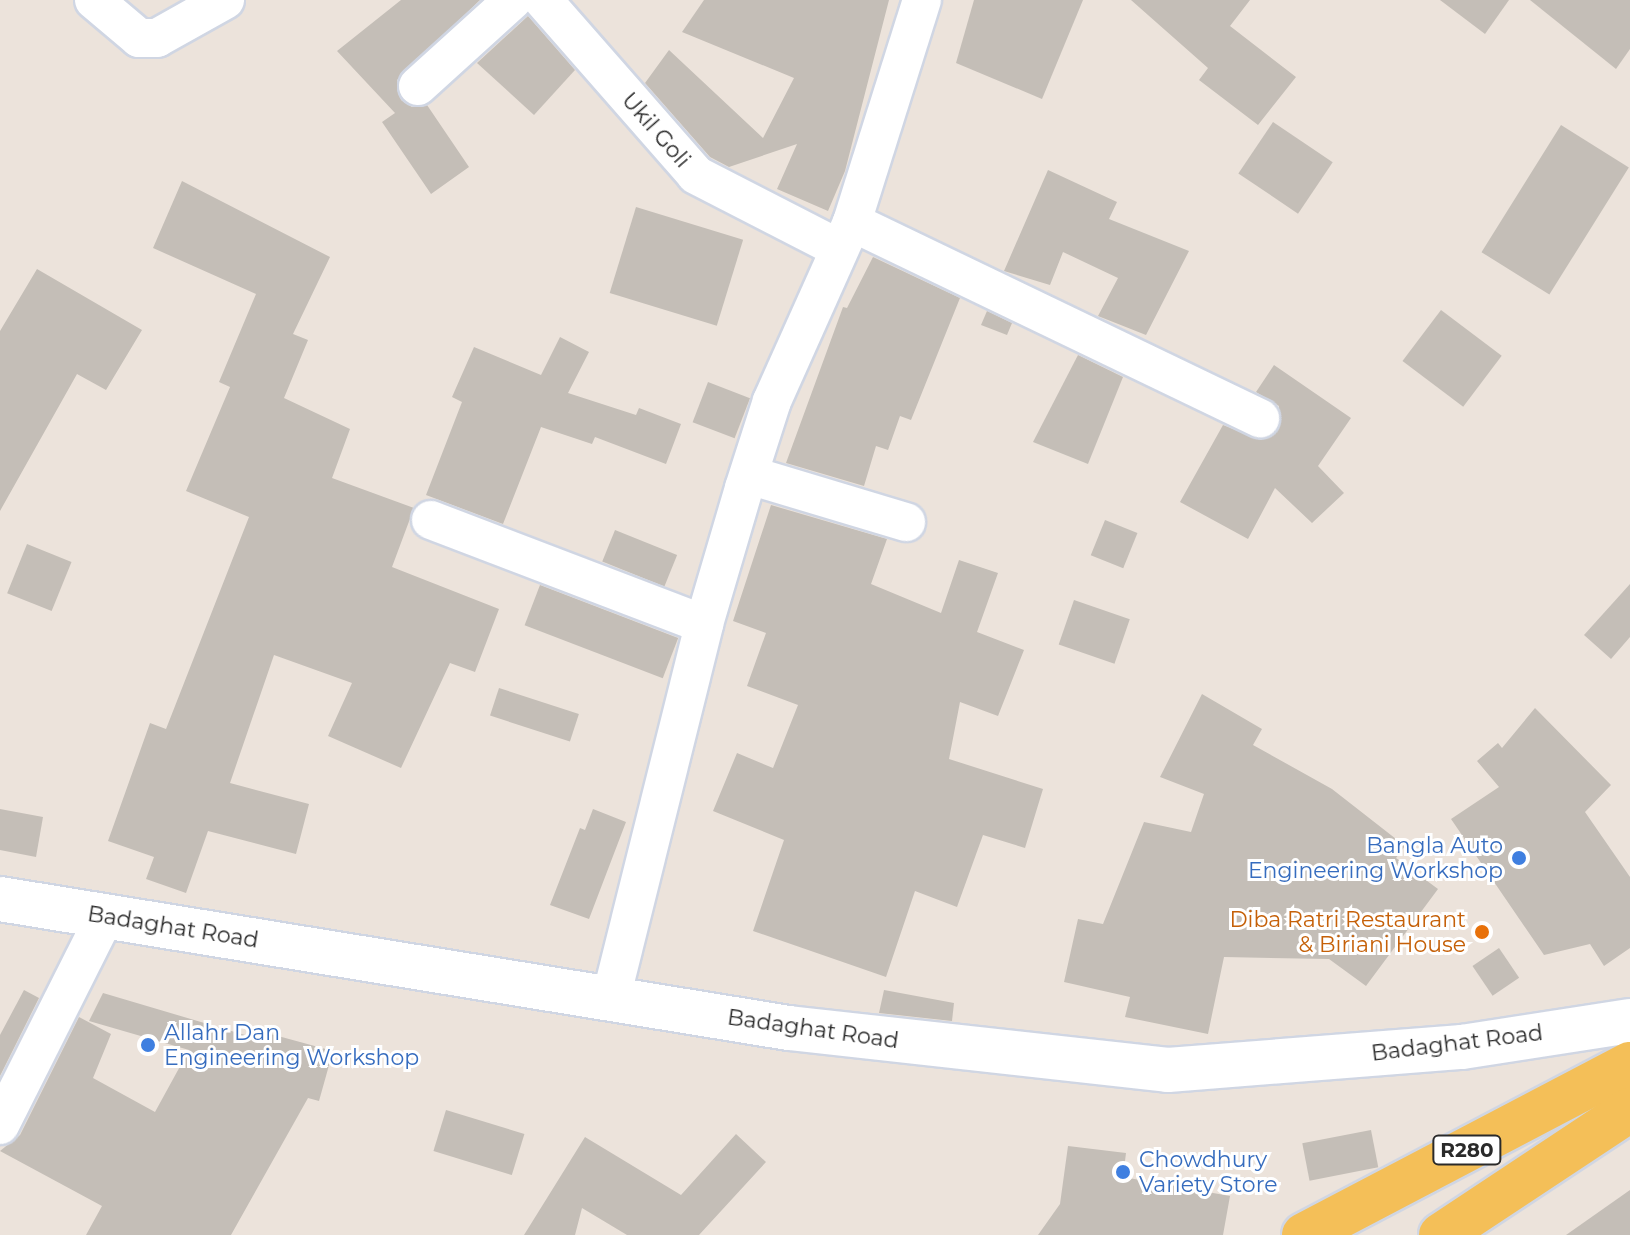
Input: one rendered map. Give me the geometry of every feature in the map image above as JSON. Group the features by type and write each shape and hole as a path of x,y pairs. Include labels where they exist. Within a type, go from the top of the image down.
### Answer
{"main road":[{"name":"Badaghat Road","path":"0,899 789,1028 1168,1070 1462,1047 1630,1021"},
{"name":"R280","path":"1304,1235 1630,1064"},
{"name":"R280","path":"1441,1235 1630,1110"}],"street":[{"path":"94,0 139,38 157,38 225,0"},
{"path":"418,86 513,0"},
{"name":"Ukil Goli","path":"543,0 696,175 845,235 1260,418"},
{"path":"611,998 704,624 772,401 845,235 922,0"},
{"path":"749,475 906,522"},
{"path":"431,520 704,624"},
{"path":"0,1125 105,916"}],"building":[{"path":"401,0 480,0 397,80 401,100 412,107 427,105 469,167 431,194 382,122 395,113 337,51"},
{"path":"704,0 889,0 845,171 828,211 777,189 797,144 729,167 710,157 645,83 669,50 763,138 794,78 682,32"},
{"path":"974,0 1083,0 1042,99 956,63"},
{"path":"1131,0 1250,0 1230,26 1296,77 1258,125 1199,80 1208,68"},
{"path":"1440,0 1509,0 1485,34"},
{"path":"1530,0 1630,0 1630,49 1616,69"},
{"path":"528,16 575,70 534,115 477,63"},
{"path":"1273,122 1333,162 1298,214 1238,173"},
{"path":"1561,125 1629,167 1549,295 1482,252"},
{"path":"1048,170 1117,202 1109,219 1189,251 1146,335 1098,316 1118,278 1063,252 1050,285 1004,271"},
{"path":"182,181 330,257 293,334 308,340 284,398 350,429 332,478 414,508 392,567 499,609 475,672 450,663 401,768 328,736 352,683 274,655 230,783 309,804 296,854 208,831 186,893 146,879 154,857 108,841 150,723 166,729 249,517 186,491 230,387 219,382 256,294 153,248"},
{"path":"636,207 743,240 717,326 610,293"},
{"path":"873,257 960,298 911,420 900,416 888,450 876,446 864,486 786,463 843,307 847,308"},
{"path":"37,269 142,330 106,390 77,374 0,511 0,331"},
{"path":"1441,310 1502,356 1463,407 1402,361"},
{"path":"987,311 1012,323 1007,335 981,325"},
{"path":"560,337 589,352 568,393 636,415 639,408 681,424 666,464 595,437 592,444 541,427 503,524 426,495 462,402 452,397 474,347 541,375"},
{"path":"1078,355 1123,377 1088,464 1033,442"},
{"path":"1274,365 1351,418 1318,466 1344,493 1312,523 1275,488 1248,539 1180,502 1223,425 1261,440 1279,428 1279,406 1256,392"},
{"path":"708,382 750,398 735,438 693,422"},
{"path":"771,505 887,539 871,584 941,613 959,560 998,573 977,632 1024,650 998,716 960,702 949,759 1043,789 1025,848 983,835 957,907 915,891 886,977 753,931 784,840 713,811 737,753 773,768 798,705 747,686 766,633 733,621"},
{"path":"1105,520 1137,533 1123,568 1091,555"},
{"path":"615,530 677,555 664,587 602,562"},
{"path":"27,544 72,562 52,611 7,593"},
{"path":"1630,584 1630,637 1611,659 1584,635"},
{"path":"540,585 678,638 663,678 525,625"},
{"path":"1074,600 1130,619 1114,664 1059,644"},
{"path":"499,688 579,714 570,742 490,716"},
{"path":"1202,694 1262,729 1253,745 1332,789 1405,846 1396,858 1438,889 1366,986 1329,959 1224,957 1208,1034 1125,1017 1130,997 1064,982 1078,919 1103,924 1144,822 1191,832 1204,794 1160,777"},
{"path":"1535,708 1611,785 1585,812 1630,877 1630,948 1604,966 1590,944 1544,955 1451,819 1499,787 1477,761 1498,743 1502,748"},
{"path":"0,809 43,817 36,857 0,850"},
{"path":"593,809 626,822 589,919 550,905 580,828 585,830"},
{"path":"1499,948 1519,978 1493,996 1472,966"},
{"path":"24,990 39,998 0,1076 0,1035"},
{"path":"884,990 954,1003 952,1021 879,1013"},
{"path":"103,993 265,1041 267,1033 333,1051 319,1101 308,1098 231,1235 86,1235 102,1206 0,1151 20,1135 79,1017 111,1034 93,1078 155,1112 189,1050 89,1021"},
{"path":"446,1110 524,1134 512,1175 433,1151"},
{"path":"1371,1130 1378,1167 1310,1181 1302,1143"},
{"path":"736,1134 766,1162 699,1235 627,1235 582,1208 575,1235 524,1235 585,1137 681,1195"},
{"path":"1068,1146 1126,1153 1123,1177 1230,1196 1223,1235 1038,1235 1060,1204"},
{"path":"1630,1190 1630,1235 1566,1235"}],"place":[{"name":"Bangla Auto Engineering Workshop","path":"1519,858"},
{"name":"Diba Ratri Restaurant & Biriani House","path":"1482,932"},
{"name":"Allahr Dan Engineering Workshop","path":"148,1045"},
{"name":"Chowdhury Variety Store","path":"1123,1172"}]}
